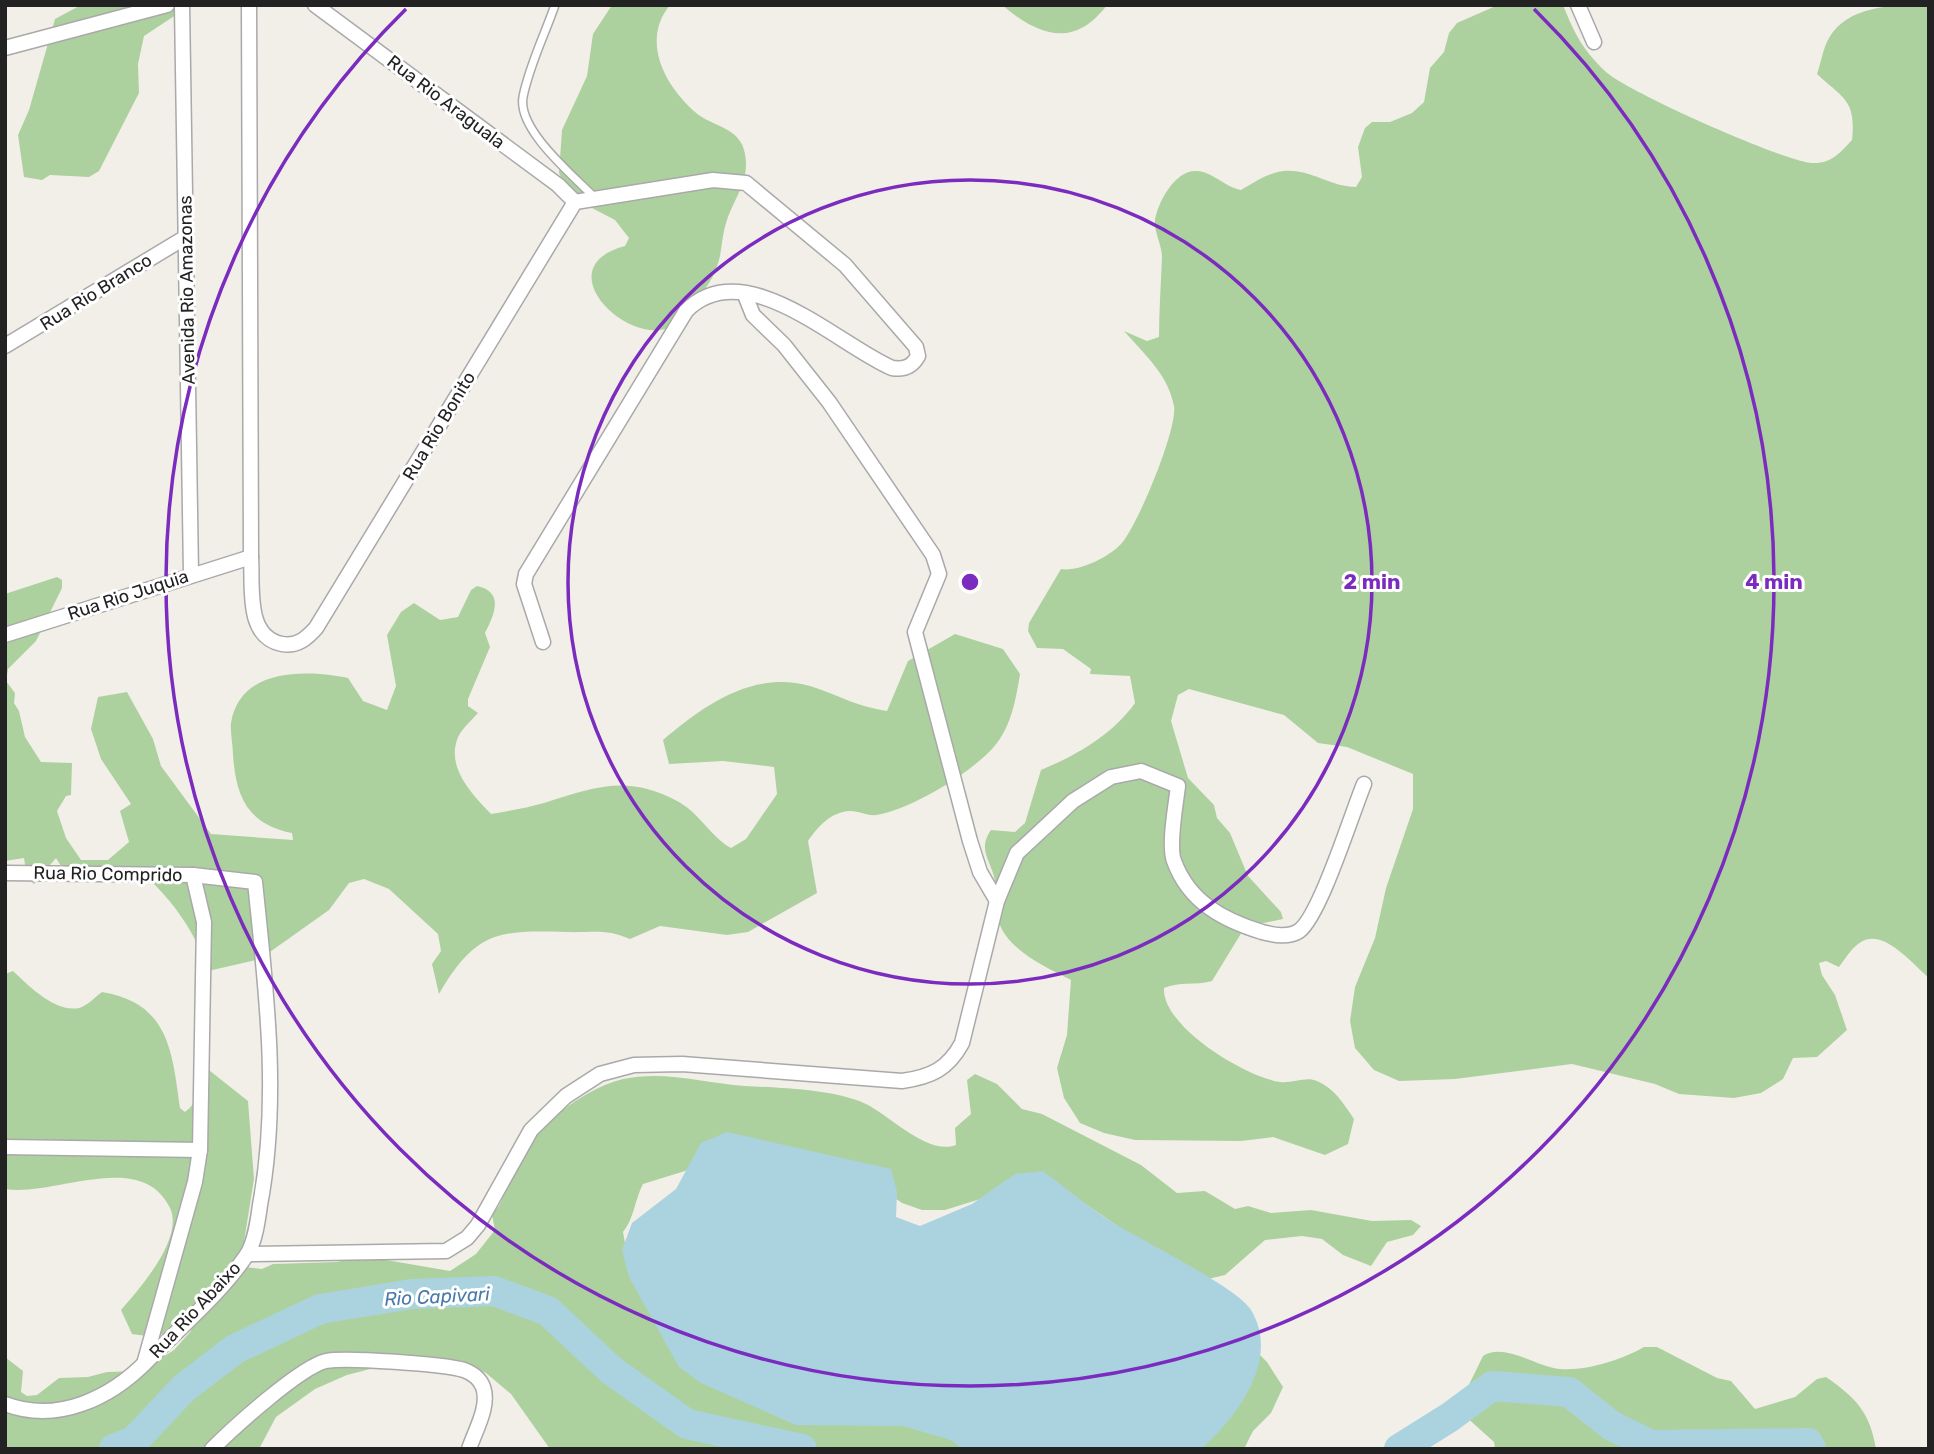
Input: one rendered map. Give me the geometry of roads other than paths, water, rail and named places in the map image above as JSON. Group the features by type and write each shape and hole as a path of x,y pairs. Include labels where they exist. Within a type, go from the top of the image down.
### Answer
{"street":[{"path":"5,48 167,5"},
{"name":"Avenida Rio Amazonas","path":"182,5 191,574"},
{"path":"249,5 251,557"},
{"name":"Rua Rio Araguala","path":"315,5 558,185 575,202"},
{"path":"1578,5 1594,42"},
{"path":"543,642 524,584 526,573 686,311 695,302 726,292 767,299 815,321 892,368 908,367 919,356 908,335 845,265 746,183 729,179 575,202"},
{"name":"Rua Rio Bonito","path":"251,557 254,619 259,629 278,643 297,643 307,638 316,628 575,202"},
{"name":"Rua Rio Branco","path":"5,346 186,237"},
{"path":"745,295 752,315 783,345 829,402 933,555 939,574 915,632 970,841 980,872 997,901"},
{"name":"Rua Rio Juquia","path":"5,635 251,557"},
{"path":"248,1254 446,1251 467,1238 478,1225 531,1130 566,1096 600,1074 634,1065 682,1064 902,1082 935,1073 951,1062 962,1043 997,901 1017,853 1073,801 1111,778 1141,771 1178,786 1173,858 1188,887 1203,904 1242,926 1280,936 1296,933 1312,914 1364,784"},
{"name":"Rua Rio Comprido","path":"5,873 193,875 198,892"},
{"name":"Rua Rio Abaixo","path":"144,1365 248,1254 264,1183 268,1133 269,1023 255,882 193,875"},
{"name":"Rua Rio Abaixo","path":"144,1365 195,1182 200,1150 204,922 198,892"},
{"path":"5,1147 200,1150"},
{"path":"212,1449 296,1379 326,1361 434,1364 466,1370 482,1384 484,1402 469,1449"},
{"path":"5,1405 20,1410 44,1411 81,1406 109,1393 144,1365"}],"lane":[{"path":"555,5 523,98 524,114 531,130 596,199"}],"water":[{"path":"727,1132 891,1169 897,1192 896,1217 920,1226 972,1204 1015,1174 1043,1171 1112,1222 1208,1277 1242,1300 1251,1310 1259,1329 1261,1348 1251,1386 1228,1421 1201,1449 962,1449 951,1440 903,1426 796,1425 701,1383 679,1367 629,1277 622,1250 632,1223 676,1189 701,1143"}],"waterway":[{"name":"Rio Capivari","path":"114,1449 134,1441 184,1388 235,1349 320,1309 412,1294 494,1291 548,1311 611,1370 687,1424 802,1449"},
{"name":"Rio Capivari","path":"1399,1449 1450,1417 1492,1386 1569,1392 1612,1426 1651,1445 1808,1443 1811,1449"}]}
